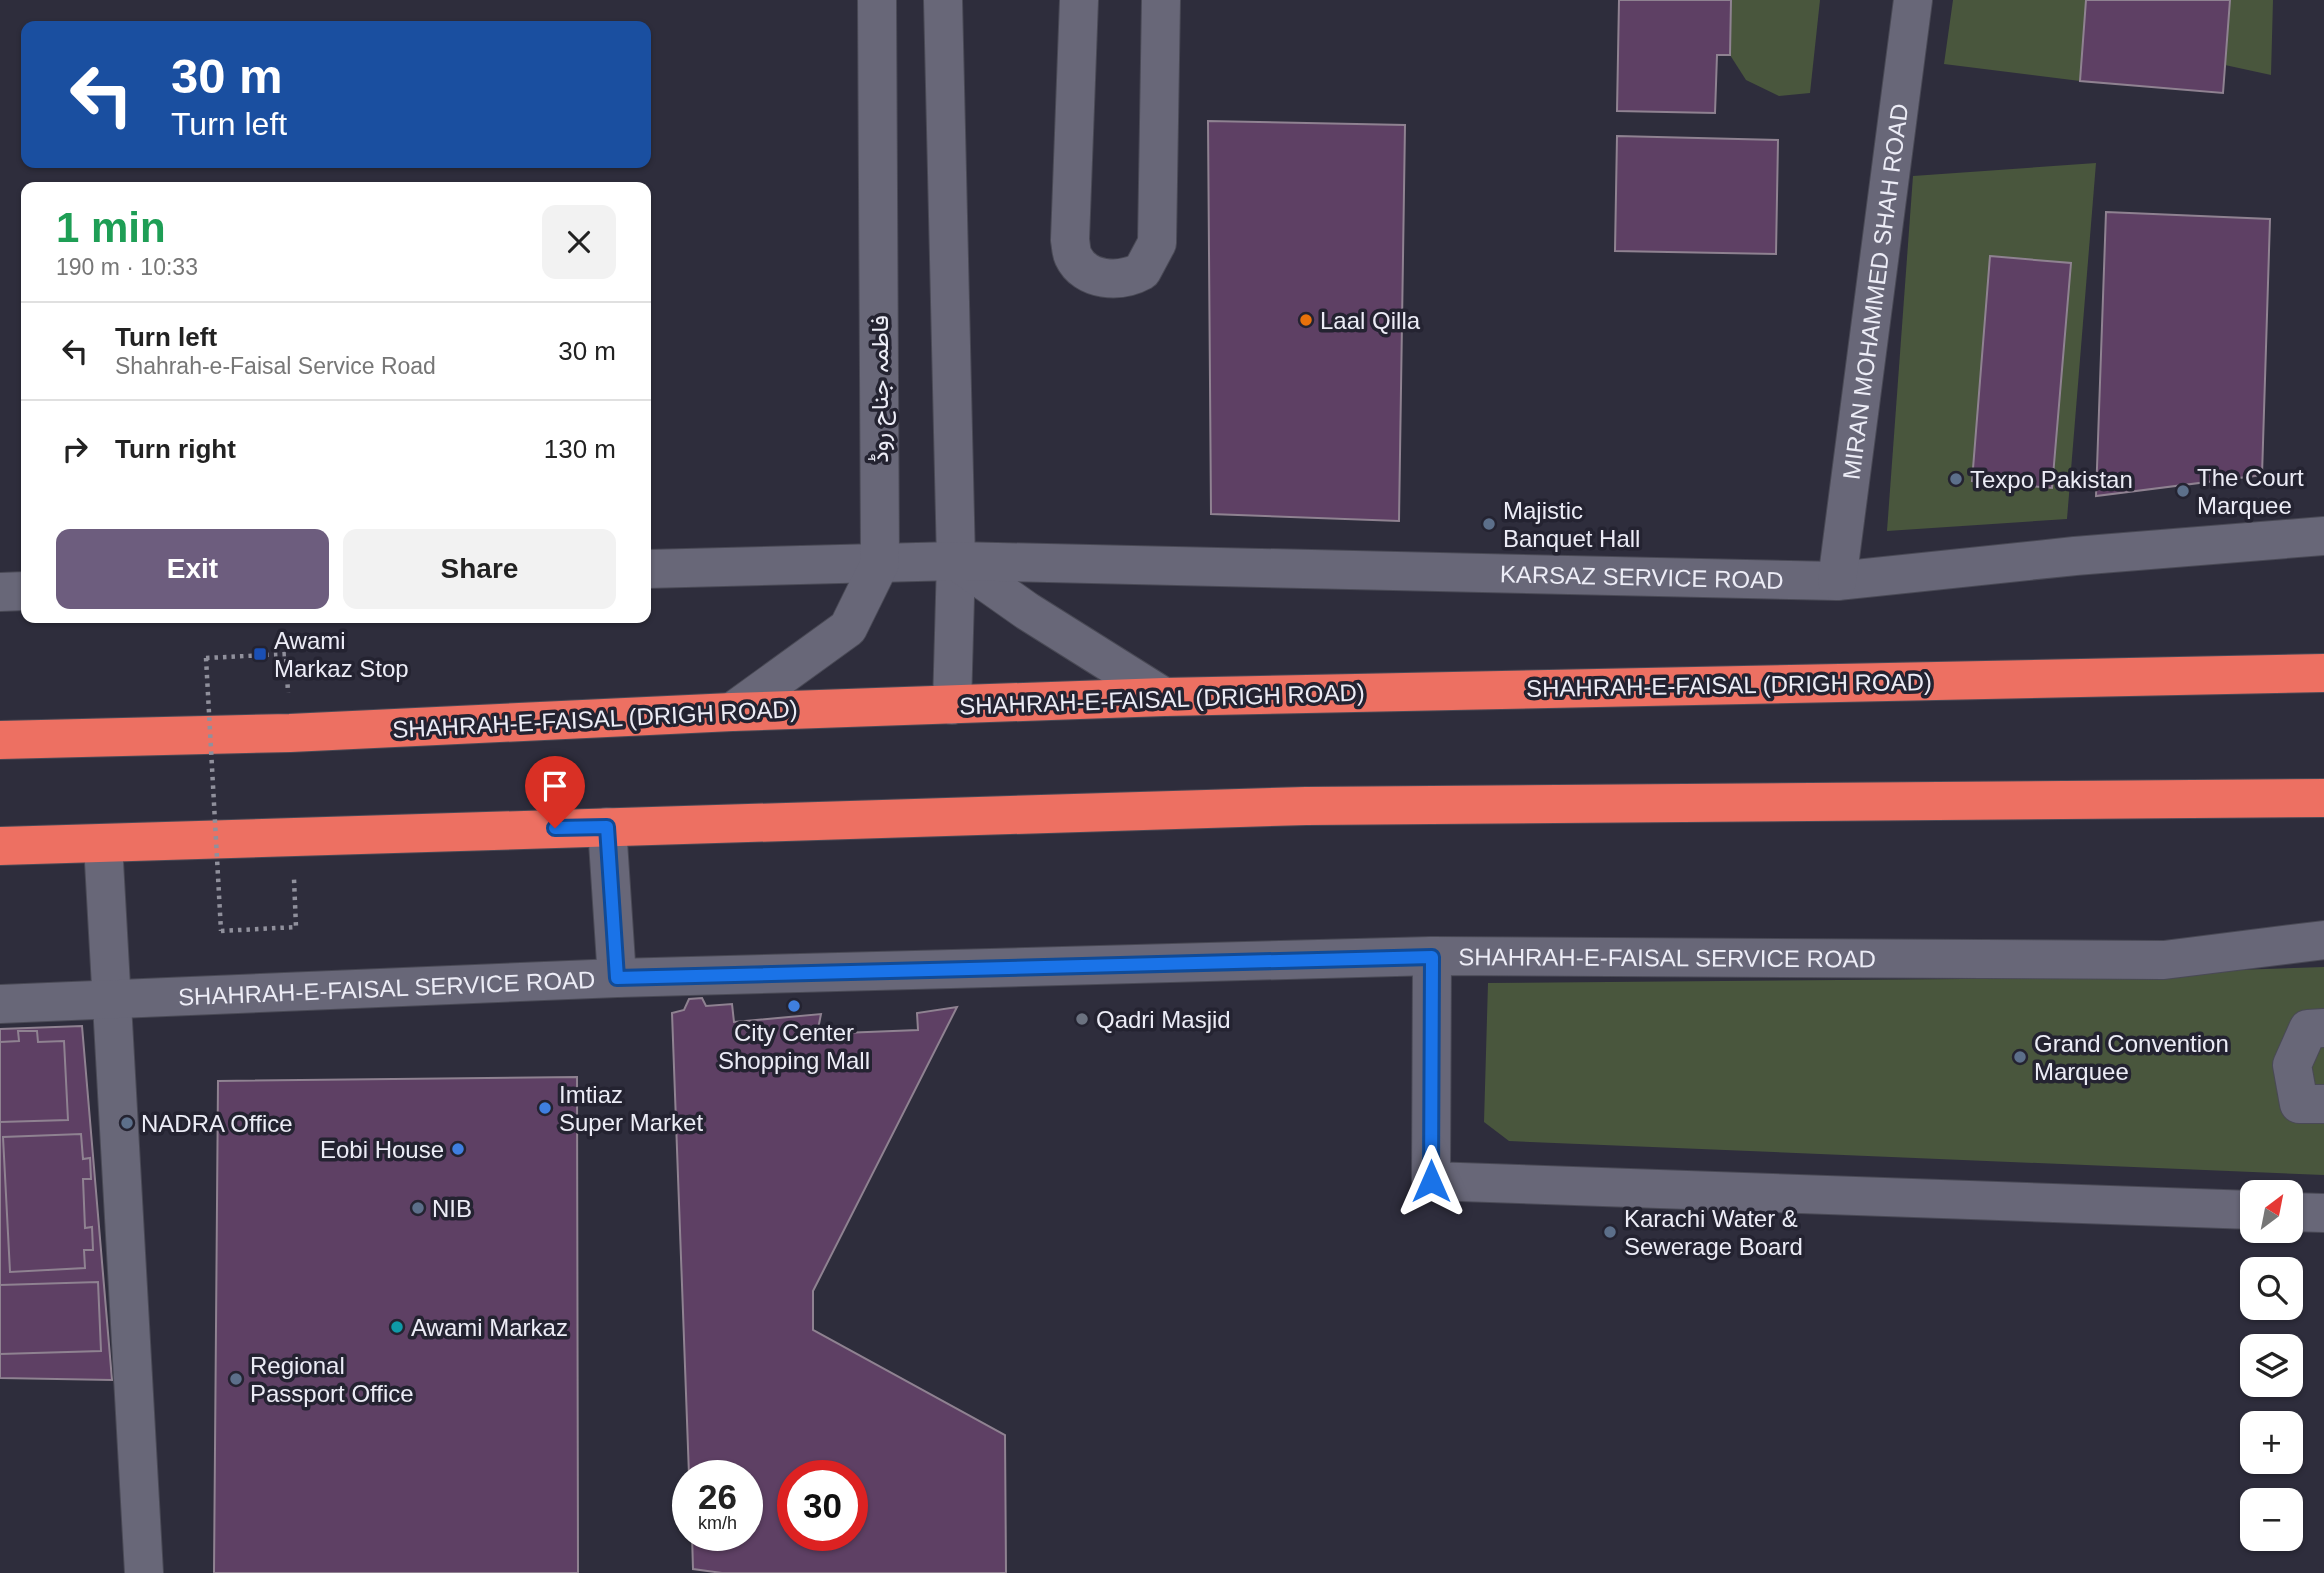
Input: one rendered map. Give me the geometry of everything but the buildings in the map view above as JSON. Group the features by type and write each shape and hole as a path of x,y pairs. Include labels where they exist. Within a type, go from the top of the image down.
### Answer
{"highway":[{"name":"SHAHRAH-E-FAISAL (DRIGH ROAD)","path":"0,740 290,733 732,712 1164,697 2324,673"},
{"path":"0,846 1306,806 2324,798"}],"street":[{"name":"فاطمہ جناح روڈ","path":"732,712 848,628 880,563 877,0"},
{"path":"943,0 956,561 952,705"},
{"path":"1079,0 1070,240 1072,256 1093,276 1119,279 1142,271 1157,243 1161,0"},
{"name":"MIRAN MOHAMMED SHAH ROAD","path":"1837,581 1913,0"},
{"name":"KARSAZ SERVICE ROAD","path":"651,569 956,561 1837,581 2075,556 2324,536"},
{"path":"956,561 1027,611 1164,697"},
{"path":"0,592 21,591"},
{"path":"607,827 617,978"},
{"path":"103,844 144,1573"},
{"name":"SHAHRAH-E-FAISAL SERVICE ROAD","path":"0,1004 617,978 1432,957 2164,960 2324,940"},
{"path":"1432,957 1431,1181 2240,1210"},
{"path":"2324,1028 2308,1029 2292,1065 2299,1104 2324,1104"},
{"path":"2303,1212 2324,1213"}],"path":[{"path":"286,654 206,658 220,931 296,927"}],"green space":[{"path":"1731,0 1820,0 1810,93 1779,96 1746,80 1730,55"},
{"path":"1953,0 2273,0 2271,75 2225,65 2223,93 2080,81 1944,64"},
{"path":"2096,163 2067,519 1887,531 1913,176"},
{"path":"2324,967 2324,1175 1509,1141 1484,1122 1488,983 1963,979"}],"place":[{"name":"Laal Qilla","path":"1306,320"},
{"name":"Texpo Pakistan","path":"1956,479"},
{"name":"The Court Marquee","path":"2183,491"},
{"name":"Majistic Banquet Hall","path":"1489,524"},
{"name":"Awami Markaz Stop","path":"260,654"},
{"name":"City Center Shopping Mall","path":"794,1006"},
{"name":"Qadri Masjid","path":"1082,1019"},
{"name":"Grand Convention Marquee","path":"2020,1057"},
{"name":"Imtiaz Super Market","path":"545,1108"},
{"name":"NADRA Office","path":"127,1123"},
{"name":"Eobi House","path":"458,1149"},
{"name":"NIB","path":"418,1208"},
{"name":"Karachi Water & Sewerage Board","path":"1610,1232"},
{"name":"Awami Markaz","path":"397,1327"},
{"name":"Regional Passport Office","path":"236,1379"}],"route":[{"path":"555,828 607,827 617,978 1432,957 1431,1181"}]}
